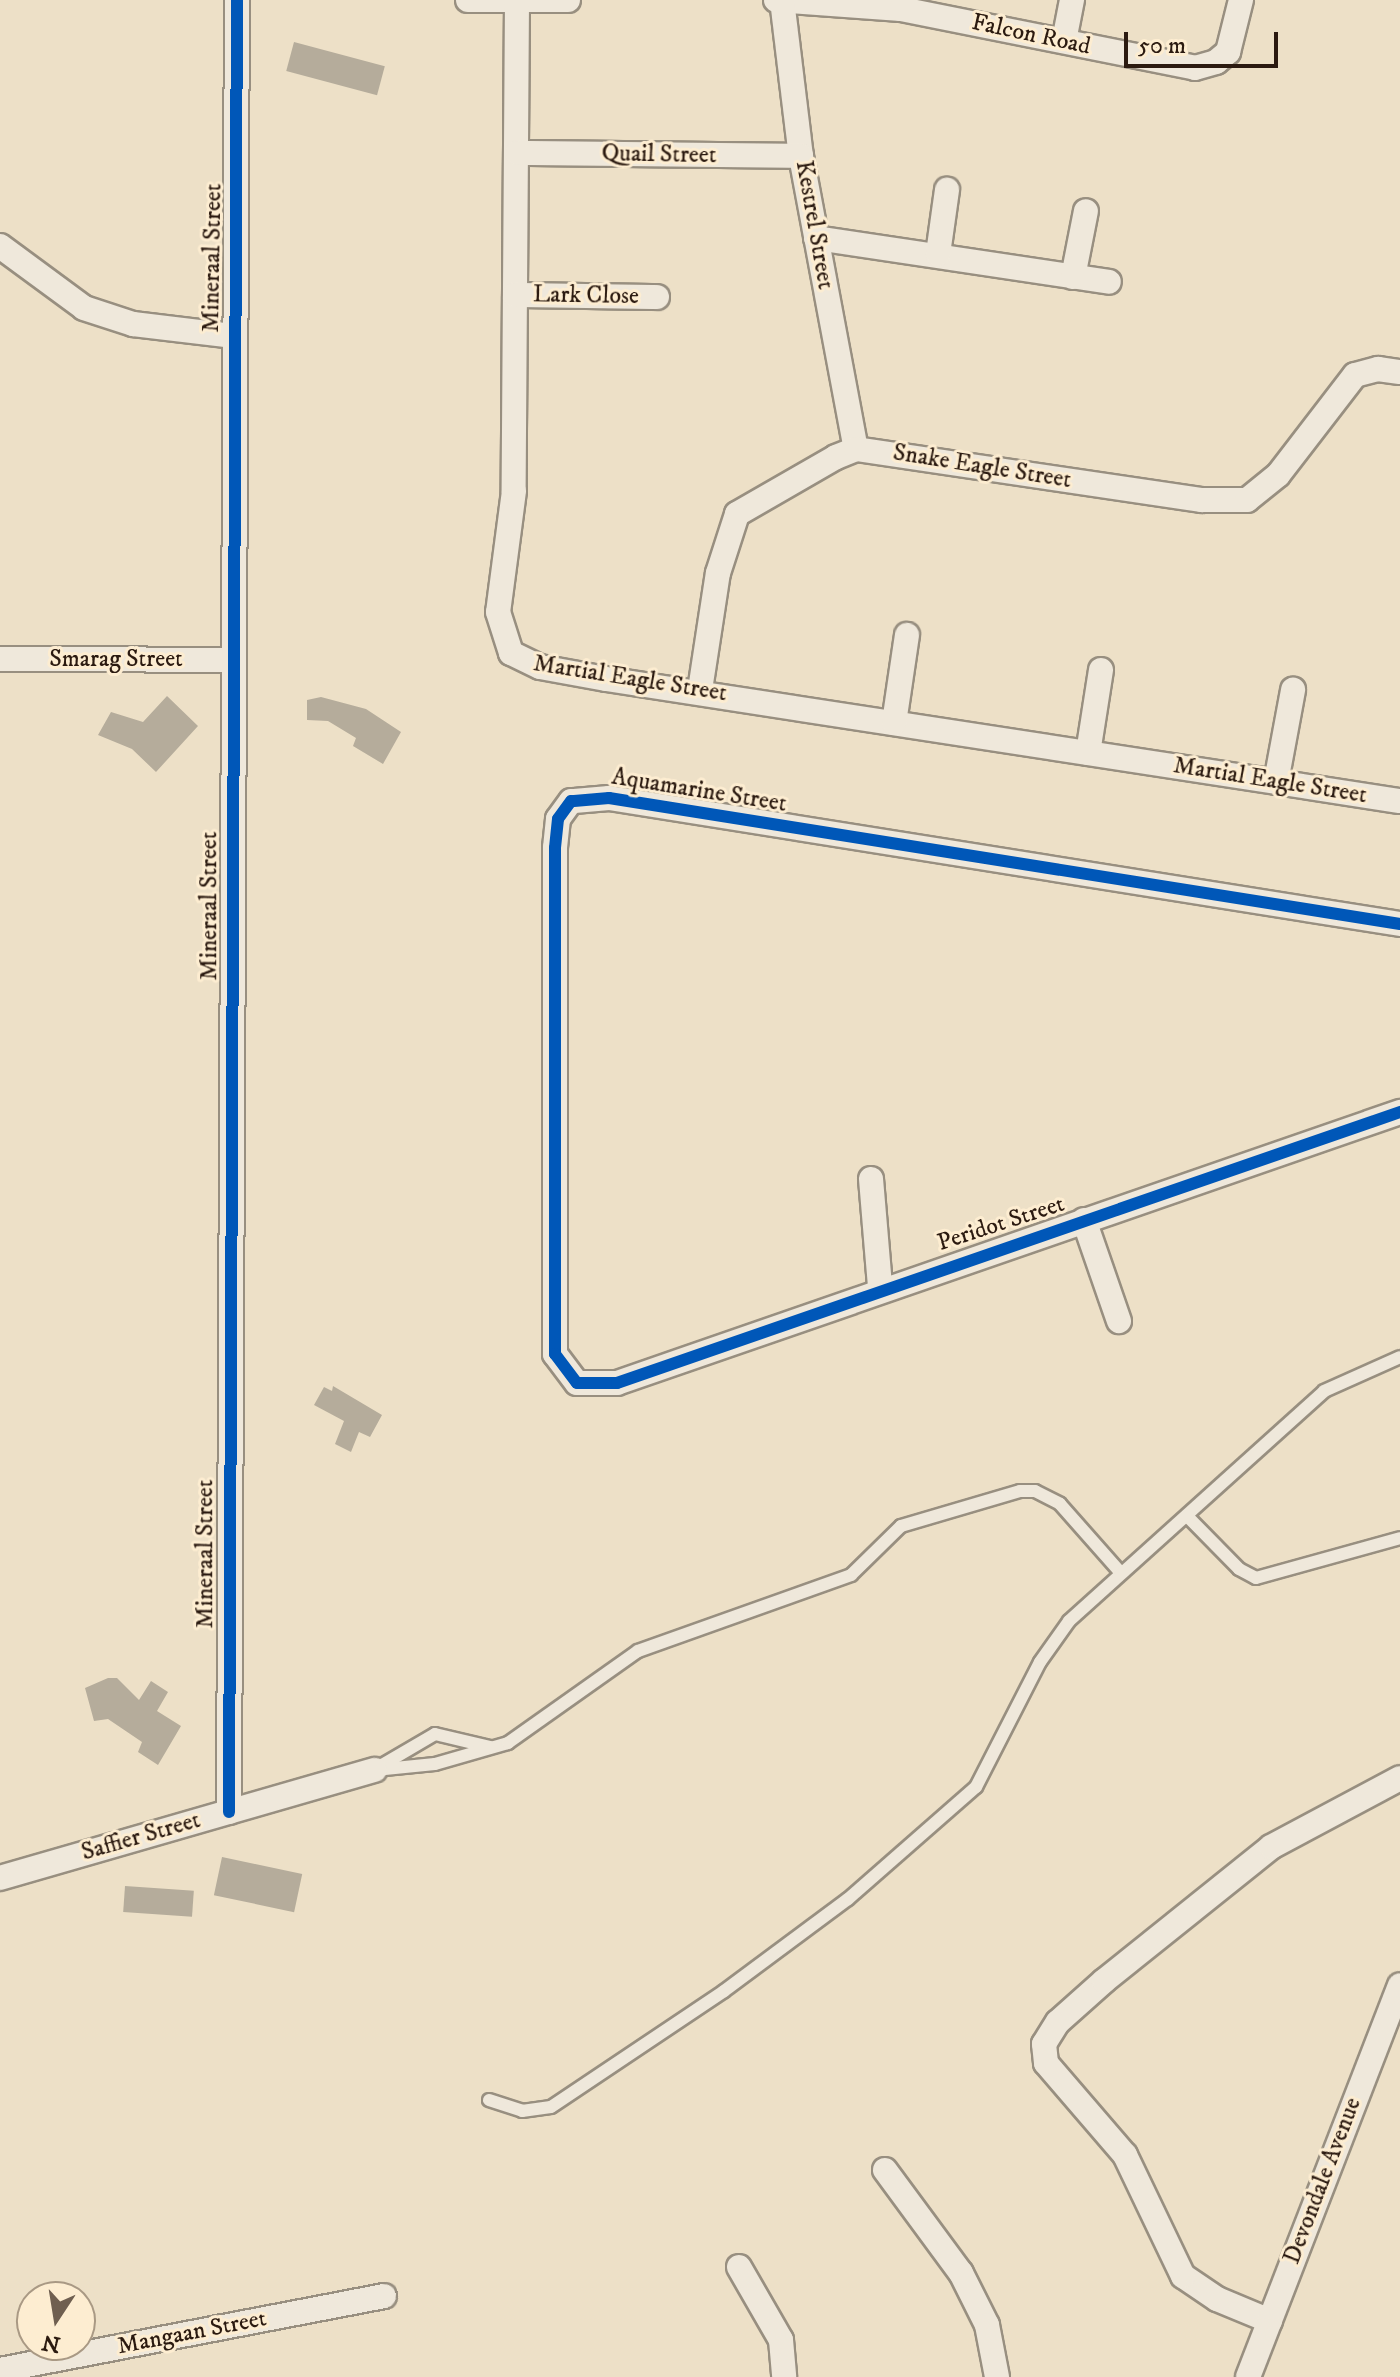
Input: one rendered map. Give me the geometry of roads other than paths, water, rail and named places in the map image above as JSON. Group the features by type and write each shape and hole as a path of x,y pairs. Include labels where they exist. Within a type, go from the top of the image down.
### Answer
{"street":[{"name":"Mineraal Street","path":"229,1812 237,0"},
{"path":"468,0 568,0"},
{"name":"Falcon Road","path":"776,0 902,4 1171,64 1206,66 1228,52 1241,0"},
{"name":"Kestrel Street","path":"782,0 801,156 856,449"},
{"path":"1064,41 1072,0"},
{"name":"Martial Eagle Street","path":"517,1 514,491 498,612 504,641 523,661 540,667 1400,801"},
{"name":"Quail Street","path":"518,153 801,156"},
{"path":"938,254 947,190"},
{"path":"1073,277 1086,211"},
{"path":"816,238 1109,282"},
{"path":"0,246 84,308 133,324 234,336"},
{"name":"Lark Close","path":"515,295 657,297"},
{"name":"Snake Eagle Street","path":"856,449 1202,500 1247,500 1278,475 1333,399 1364,370 1400,372"},
{"path":"700,690 718,573 737,514 784,483 856,449"},
{"path":"894,723 907,635"},
{"name":"Smarag Street","path":"0,659 232,660"},
{"path":"1088,753 1101,670"},
{"path":"1276,782 1293,690"},
{"name":"Aquamarine Street","path":"617,1383 589,1386 569,1378 555,1354 552,1334 555,848 558,819 571,801 609,798 1400,924"},
{"name":"Peridot Street","path":"617,1383 880,1287 1400,1112"},
{"path":"871,1179 880,1287"},
{"path":"1084,1220 1119,1321"},
{"name":"Saffier Street","path":"0,1878 375,1770"},
{"path":"1270,2321 1217,2299 1183,2276 1125,2155 1046,2063 1044,2044 1058,2022 1104,1981 1271,1847 1400,1778"},
{"name":"Devondale Avenue","path":"1248,2377 1400,1985"},
{"path":"885,2170 967,2283 987,2325 997,2377"},
{"path":"739,2267 781,2340 784,2377"},
{"name":"Mangaan Street","path":"0,2370 384,2296"}],"lane":[{"path":"489,2100 530,2111 569,2097 724,1991 934,1829 983,1777 1053,1639 1121,1573 1324,1391 1400,1357"},
{"path":"375,1770 435,1764 515,1739 638,1651 851,1575 901,1526 1020,1491 1035,1491 1060,1504 1121,1573"},
{"path":"1187,1516 1239,1569 1256,1578 1400,1538"},
{"path":"375,1770 435,1734 490,1747"}]}
